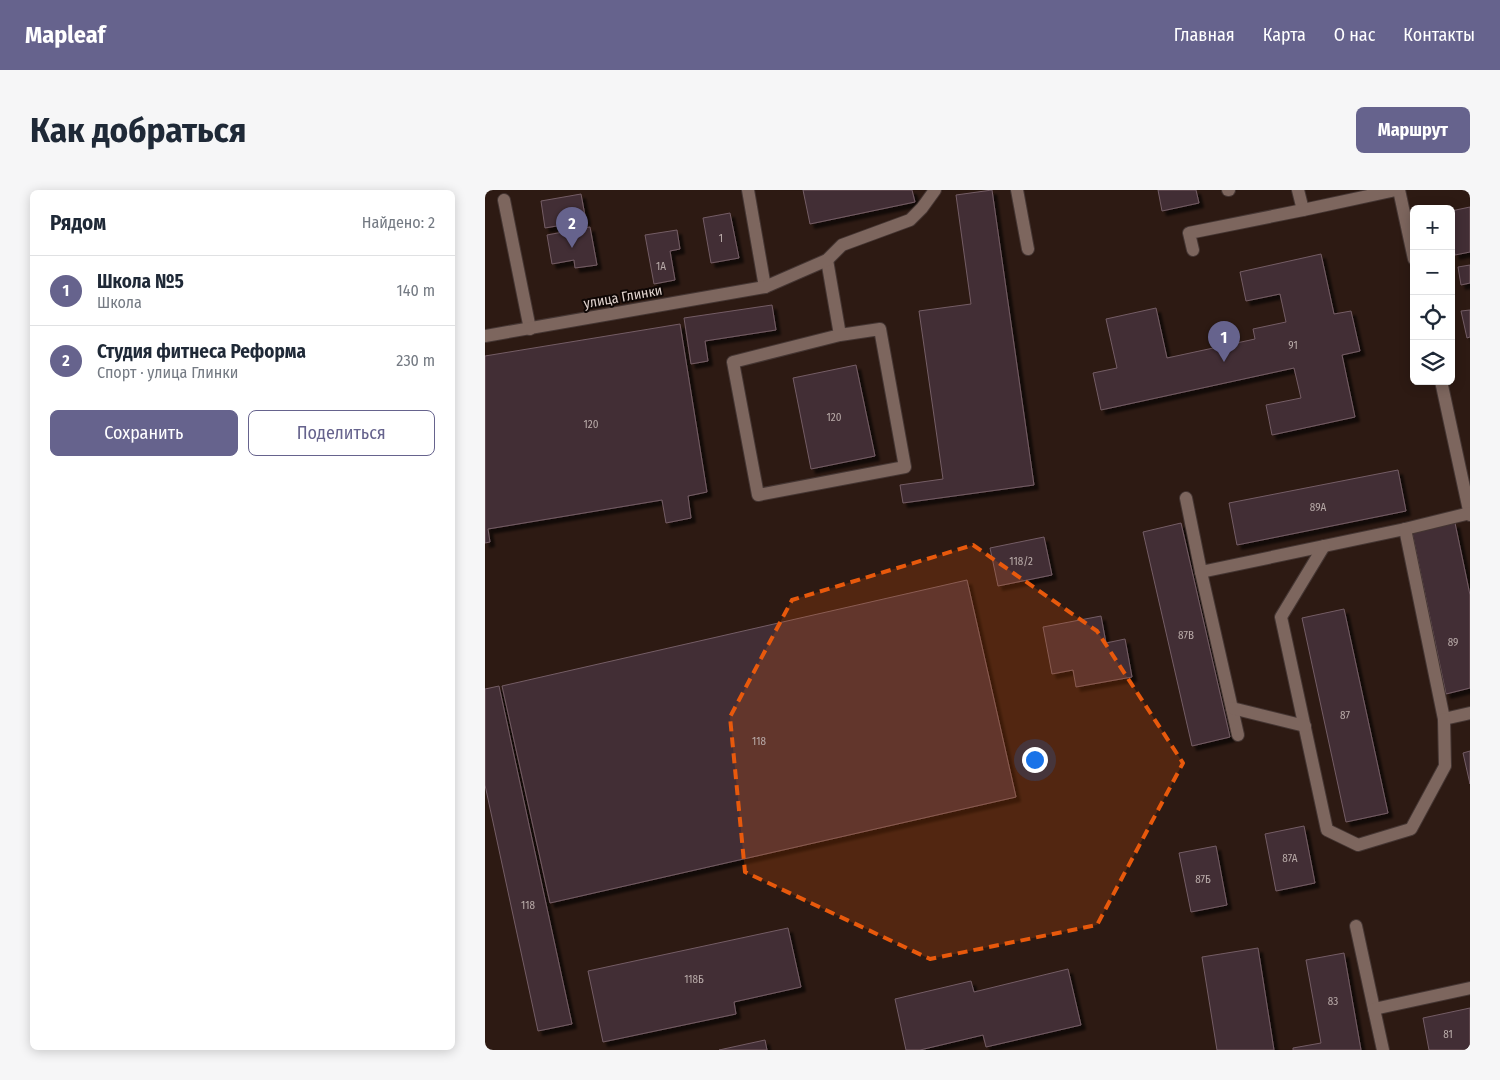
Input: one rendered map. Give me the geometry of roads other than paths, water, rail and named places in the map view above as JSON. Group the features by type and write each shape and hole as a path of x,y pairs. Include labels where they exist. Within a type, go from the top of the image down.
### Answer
{"street":[{"path":"748,190 765,286"},
{"name":"улица Глинки","path":"485,336 765,286 827,260 843,245 910,220 922,208 935,190"},
{"path":"1017,190 1028,249"},
{"path":"1298,190 1303,210"},
{"path":"1193,250 1189,233 1397,190 1412,250"},
{"path":"504,200 530,328"},
{"path":"827,260 840,335"},
{"path":"880,329 905,466 758,494 733,362 840,335 880,329"},
{"path":"1201,572 1470,514 1442,385"},
{"path":"1186,498 1238,735"},
{"path":"1324,546 1281,617 1327,830 1358,845 1411,829 1445,766 1444,719 1405,529"},
{"path":"1232,708 1305,726"},
{"path":"1444,719 1470,713"},
{"path":"1356,926 1383,1050"},
{"path":"1374,1009 1470,988"}],"place":[{"name":"Студия фитнеса Реформа","path":"572,248"},
{"name":"Школа №5","path":"1224,362"}]}
